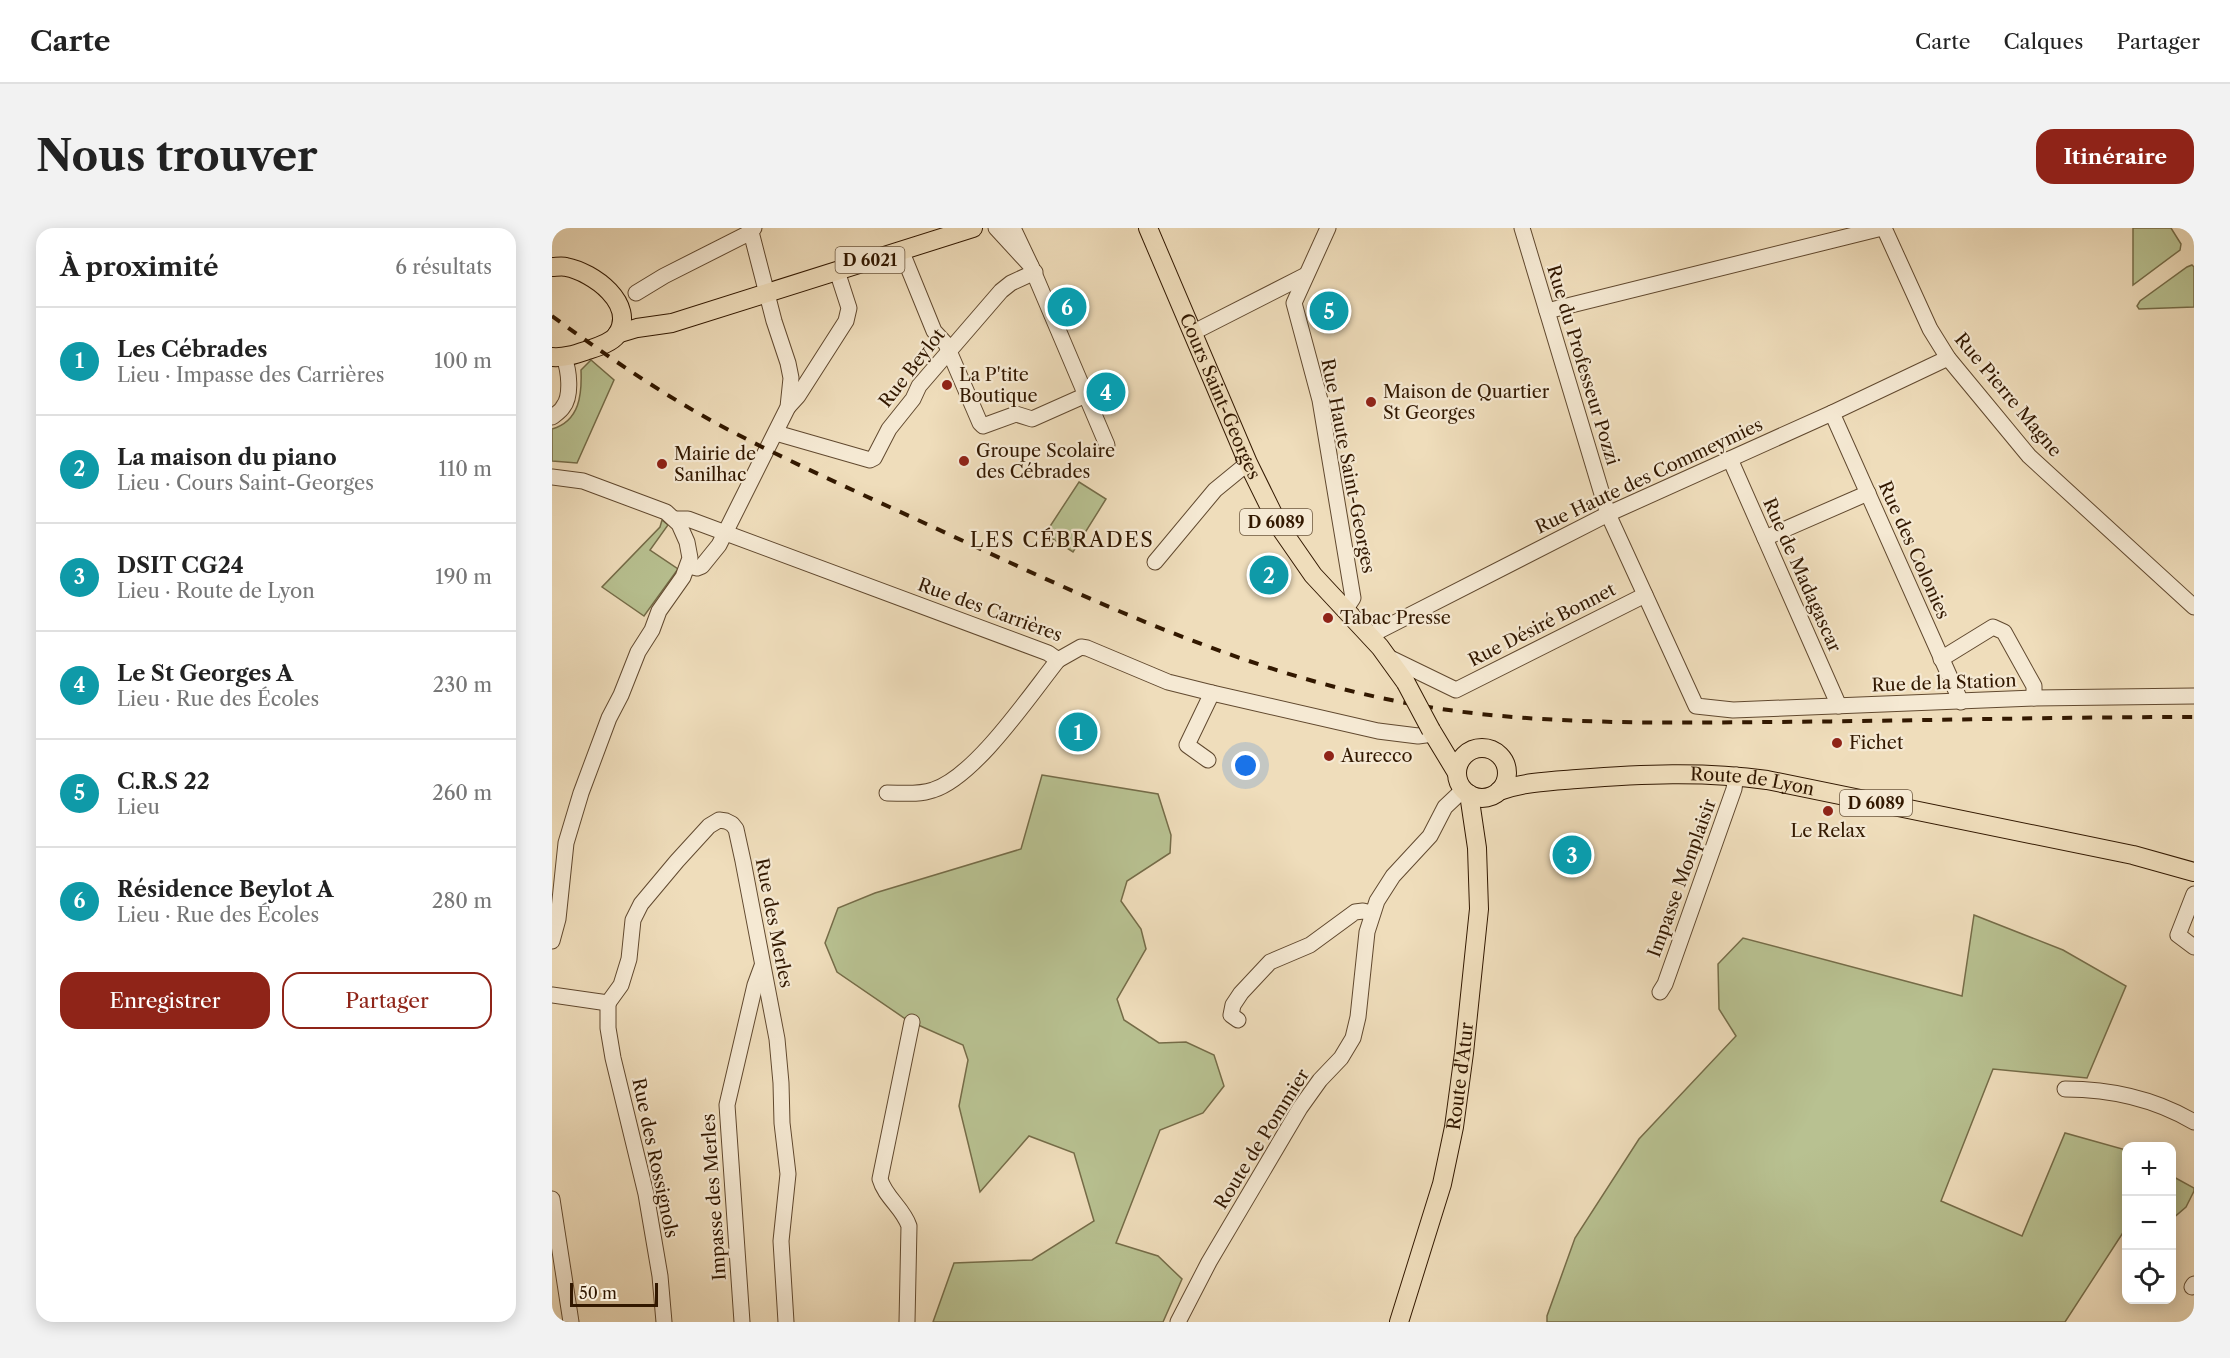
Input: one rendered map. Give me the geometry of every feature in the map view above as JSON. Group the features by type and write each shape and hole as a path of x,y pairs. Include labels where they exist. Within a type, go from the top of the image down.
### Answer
{"main road":[{"name":"D 6021","path":"617,334 637,327 672,323 973,228"},
{"name":"Cours Saint-Georges","path":"1148,228 1248,463 1274,518 1294,550 1388,657 1406,683 1463,785"},
{"path":"557,264 588,276 608,289 620,305 622,320 617,334 601,346 558,358"},
{"name":"D 6021","path":"620,305 627,312 645,319 672,323"},
{"name":"Cours Saint-Georges","path":"1432,732 1450,746 1470,750"},
{"path":"1473,825 1478,809 1493,794 1506,778 1505,764 1501,757 1490,749 1470,750 1460,759 1463,785 1475,797 1493,794"},
{"name":"Route de Lyon","path":"1501,757 1527,776 1554,781"},
{"name":"Route de Lyon","path":"1493,794 1530,783 1554,781 1677,773 1736,776 1767,780 2133,855 2194,872"},
{"name":"Route d'Atur","path":"1399,1322 1436,1204 1454,1127 1478,926 1479,878 1473,825 1463,785"}],"street":[{"path":"996,228 1033,269"},
{"path":"1013,228 1033,269 1107,445"},
{"name":"Rue Haute Saint-Georges","path":"1328,228 1294,303 1320,400 1353,598 1345,610"},
{"name":"Rue du Professeur Pozzi","path":"1522,228 1608,514 1696,706"},
{"path":"1547,311 1883,228"},
{"name":"Rue Pierre Magne","path":"1883,228 1930,329 1948,357 2029,456 2194,607"},
{"path":"636,293 752,230 791,378 788,406 726,533 702,566 698,568 689,566"},
{"path":"901,250 934,331 950,351 983,426 1016,414 1032,419 1086,395"},
{"name":"Rue Beylot","path":"776,433 870,459 874,458 889,429 913,399 919,386 1001,291 1033,269"},
{"path":"788,406 798,396 846,321 849,308 837,271"},
{"path":"1194,332 1306,275"},
{"name":"Rue Haute des Commeymies","path":"1369,636 1608,514 1832,413 1948,357"},
{"path":"552,417 563,409 567,400 568,389 558,358"},
{"name":"Rue des Colonies","path":"1832,413 1961,702"},
{"name":"Rue de Madagascar","path":"1730,459 1839,706"},
{"path":"1155,562 1215,490 1248,463"},
{"name":"Rue des Carrières","path":"552,477 583,481 610,490 666,512 676,519 688,519 726,533 1048,653 1058,660 1081,647 1087,648 1168,682 1212,693 1378,731 1418,736 1432,732"},
{"path":"1765,538 1868,493"},
{"path":"552,941 558,919 566,843 581,793 609,718 638,652 652,630 659,611 689,566 690,553 676,519"},
{"name":"Rue Désiré Bonnet","path":"1388,657 1456,690 1645,595"},
{"path":"1941,659 1993,627 1998,628 2004,632 2034,687 2034,698"},
{"path":"887,793 933,791 959,774 978,759 992,743 1058,660"},
{"path":"1208,760 1187,745 1212,693"},
{"name":"Rue de la Station","path":"1696,706 1734,710 2034,698 2194,696"},
{"name":"Impasse Monplaisir","path":"1660,992 1665,984 1734,789 1736,776"},
{"name":"Route de Pommier","path":"1178,1322 1209,1262 1300,1108 1320,1080 1341,1058 1353,1038 1358,1017 1371,913 1388,883 1430,836 1445,807 1463,785"},
{"name":"Rue des Merles","path":"608,1003 621,985 629,959 633,920 641,904 699,835 719,820 726,820 736,829 777,1039 782,1123 788,1174 781,1241 786,1322"},
{"path":"2194,894 2178,935 2194,947"},
{"path":"1238,1020 1231,1015 1233,1005 1251,981 1270,962 1310,945 1355,912 1363,910 1371,913"},
{"name":"Impasse des Merles","path":"742,1322 727,1105 755,985 762,966"},
{"path":"552,995 608,1003"},
{"name":"Rue des Rossignols","path":"608,1003 608,1028 613,1058 646,1194 660,1276 664,1322"},
{"path":"907,1322 909,1226 905,1214 882,1186 880,1179 912,1022"},
{"path":"2065,1089 2087,1089 2140,1099 2168,1108 2194,1122"},
{"path":"552,1198 571,1322"}],"green space":[{"path":"2133,228 2171,228 2181,244 2180,250 2133,285"},
{"path":"2192,265 2194,267 2194,307 2139,309 2137,306 2140,301"},
{"path":"591,360 614,380 577,463 552,461 552,429 568,420 574,413 580,397 581,370"},
{"path":"1079,482 1106,499 1073,552 1045,534"},
{"path":"662,520 668,525 650,550 678,569 644,616 602,587 660,527"},
{"path":"1042,775 1158,794 1171,835 1170,853 1127,881 1121,901 1141,929 1146,949 1117,999 1124,1020 1159,1043 1186,1042 1214,1055 1224,1086 1203,1113 1160,1130 1116,1243 1158,1256 1182,1279 1163,1322 933,1322 954,1263 1032,1260 1094,1221 1074,1153 1029,1136 980,1192 959,1106 968,1060 963,1045 907,1020 837,972 825,943 838,908 875,893 1021,849"},
{"path":"1974,915 2063,950 2126,986 2087,1078 1993,1069 1941,1201 2022,1236 2065,1133 2122,1149 2122,1234 2065,1322 1547,1322 1547,1316 1575,1238 1639,1139 1736,1036 1719,1009 1718,964 1743,938 1962,996"},
{"path":"2176,1178 2194,1188 2186,1207 2176,1216"}],"railway":[{"path":"552,316 671,397 712,421 799,465 1012,564 1141,620 1207,646 1341,689 1410,704 1481,714 1588,721 1660,723 2194,717"}],"place":[{"name":"Résidence Beylot A","path":"1067,307"},
{"name":"C.R.S 22","path":"1329,311"},
{"name":"La P'tite Boutique","path":"947,385"},
{"name":"Le St Georges A","path":"1106,392"},
{"name":"Maison de Quartier St Georges","path":"1371,402"},
{"name":"Groupe Scolaire des Cébrades","path":"964,461"},
{"name":"Mairie de Sanilhac","path":"662,464"},
{"name":"La maison du piano","path":"1269,575"},
{"name":"Tabac Presse","path":"1328,618"},
{"name":"Les Cébrades","path":"1078,732"},
{"name":"Fichet","path":"1837,743"},
{"name":"Aurecco","path":"1329,756"},
{"name":"Le Relax","path":"1828,811"},
{"name":"DSIT CG24","path":"1572,855"}],"district":[{"name":"LES CÉBRADES","path":"1062,539"}]}
